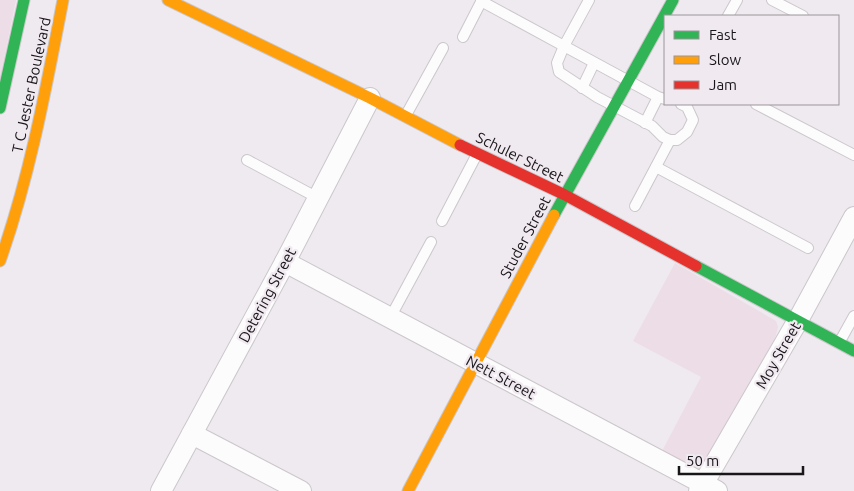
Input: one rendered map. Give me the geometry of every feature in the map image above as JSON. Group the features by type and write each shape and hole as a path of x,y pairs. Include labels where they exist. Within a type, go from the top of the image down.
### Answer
{"street":[{"name":"T C Jester Boulevard","path":"0,108 24,0"},
{"name":"T C Jester Boulevard","path":"0,261 13,227 40,120 63,0"},
{"name":"Schuler Street","path":"168,0 564,195 854,351"},
{"name":"Studer Street","path":"665,15 673,0"},
{"name":"Studer Street","path":"408,491 564,195 664,17"},
{"name":"Detering Street","path":"161,491 285,262 370,98"},
{"path":"6,199 19,203"},
{"name":"Moy Street","path":"707,489 854,217"},
{"name":"Nett Street","path":"285,262 707,489"},
{"path":"192,434 301,491"}],"lane":[{"path":"463,37 481,0 661,98 645,123"},
{"path":"588,0 557,63 559,72 582,88 645,123 670,140 677,140 687,132 693,120 687,107 684,105"},
{"path":"728,15 736,0"},
{"path":"772,0 802,15"},
{"path":"405,116 443,48"},
{"path":"582,88 594,63"},
{"path":"758,105 854,155"},
{"path":"635,206 670,140"},
{"path":"442,221 478,154"},
{"path":"247,160 318,198"},
{"path":"656,167 808,248"},
{"path":"390,318 431,242"},
{"path":"839,344 854,316"}],"shaded area":[{"path":"0,0 16,0 0,78"},
{"path":"675,263 776,321 778,327 775,338 709,464 699,472 660,455 701,377 633,341"}],"traffic: fast":[{"path":"0,108 24,0"},
{"path":"665,15 673,0"},
{"path":"554,215 664,16"},
{"path":"696,266 854,351"}],"traffic: slow":[{"path":"0,261 29,164 63,0"},
{"path":"168,0 370,98 460,145"},
{"path":"408,491 554,215"}],"traffic: jam":[{"path":"460,145 565,195 696,266"}]}
